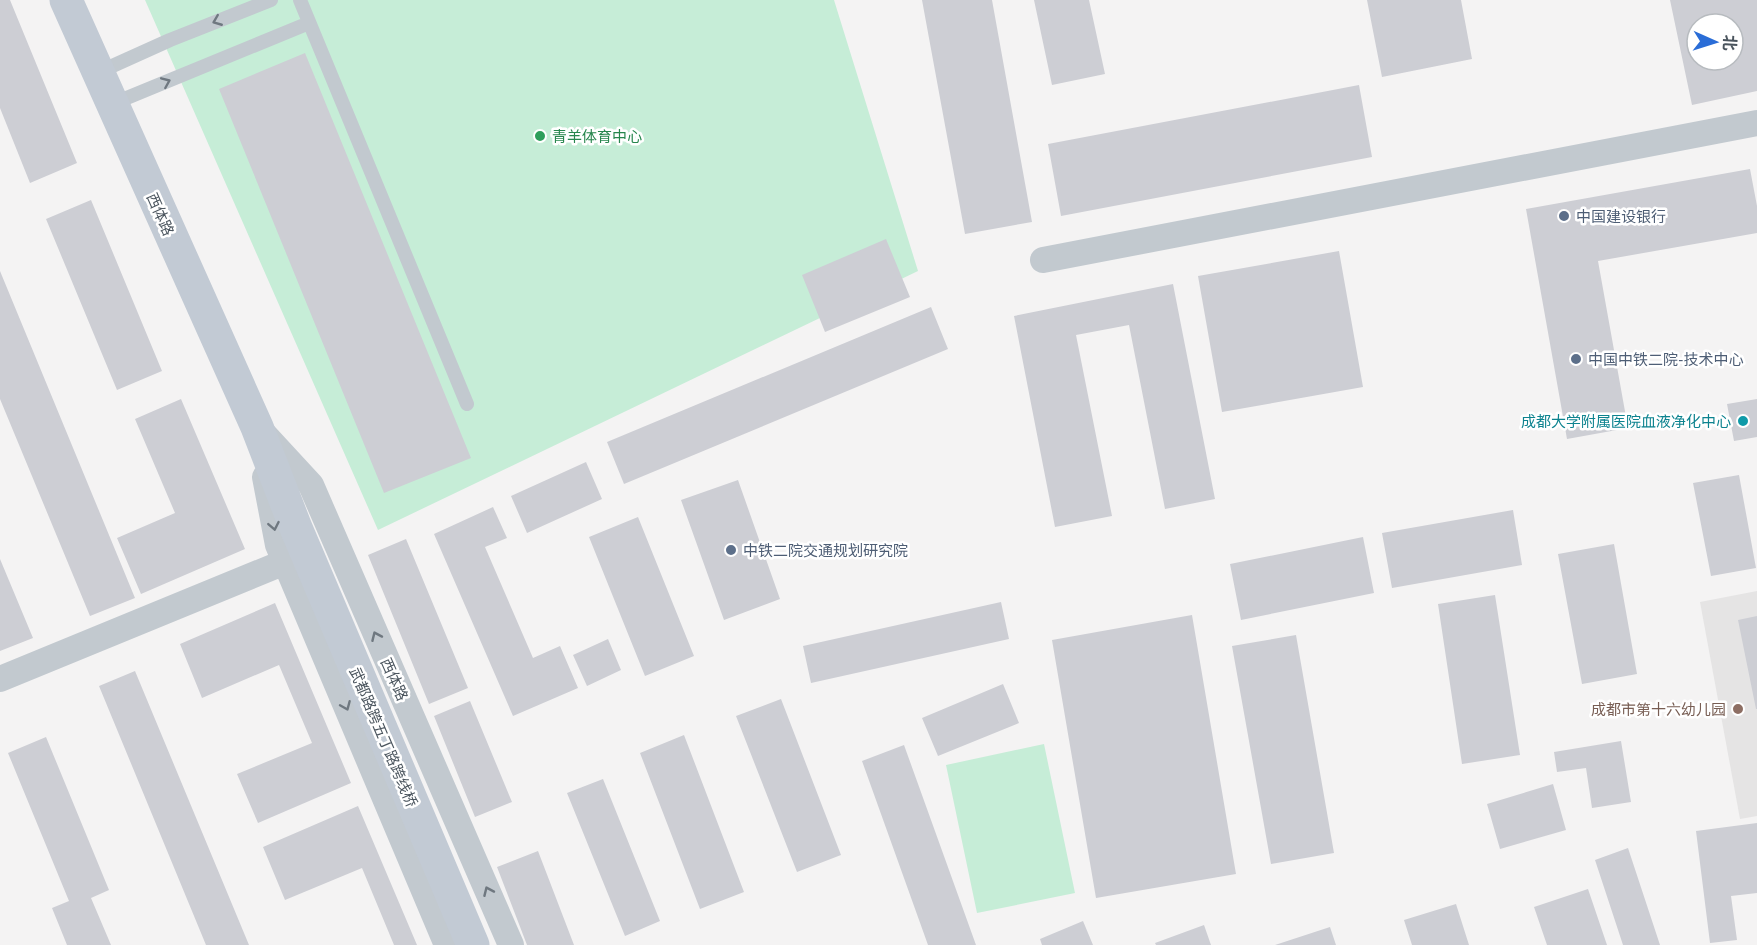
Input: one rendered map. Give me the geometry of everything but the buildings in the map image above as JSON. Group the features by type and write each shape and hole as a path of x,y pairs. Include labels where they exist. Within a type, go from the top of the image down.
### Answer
{"street":[{"name":"西体路","path":"66,0 257,427 296,528"},
{"path":"1043,260 1757,123"},
{"name":"西体路","path":"257,427 278,545 447,945"},
{"name":"西体路","path":"257,427 311,485 511,945"},
{"name":"武都路跨五丁路跨线桥","path":"296,528 474,945"},
{"path":"0,679 285,562"}],"lane":[{"path":"98,72 170,40 271,0"},
{"path":"300,0 467,404"},
{"path":"112,105 309,23"}],"shaded area":[{"name":"成都市第十六幼儿园","path":"1757,591 1757,816 1740,819 1700,602"}],"green space":[{"name":"青羊体育中心","path":"145,0 834,0 918,271 378,530"},
{"path":"1044,744 1075,893 977,913 946,765"}],"place":[{"name":"青羊体育中心","path":"540,136"},
{"name":"中国建设银行","path":"1564,216"},
{"name":"中国中铁二院-技术中心","path":"1576,359"},
{"name":"成都大学附属医院血液净化中心","path":"1743,421"},
{"name":"中铁二院交通规划研究院","path":"731,550"},
{"name":"成都市第十六幼儿园","path":"1738,709"}]}
